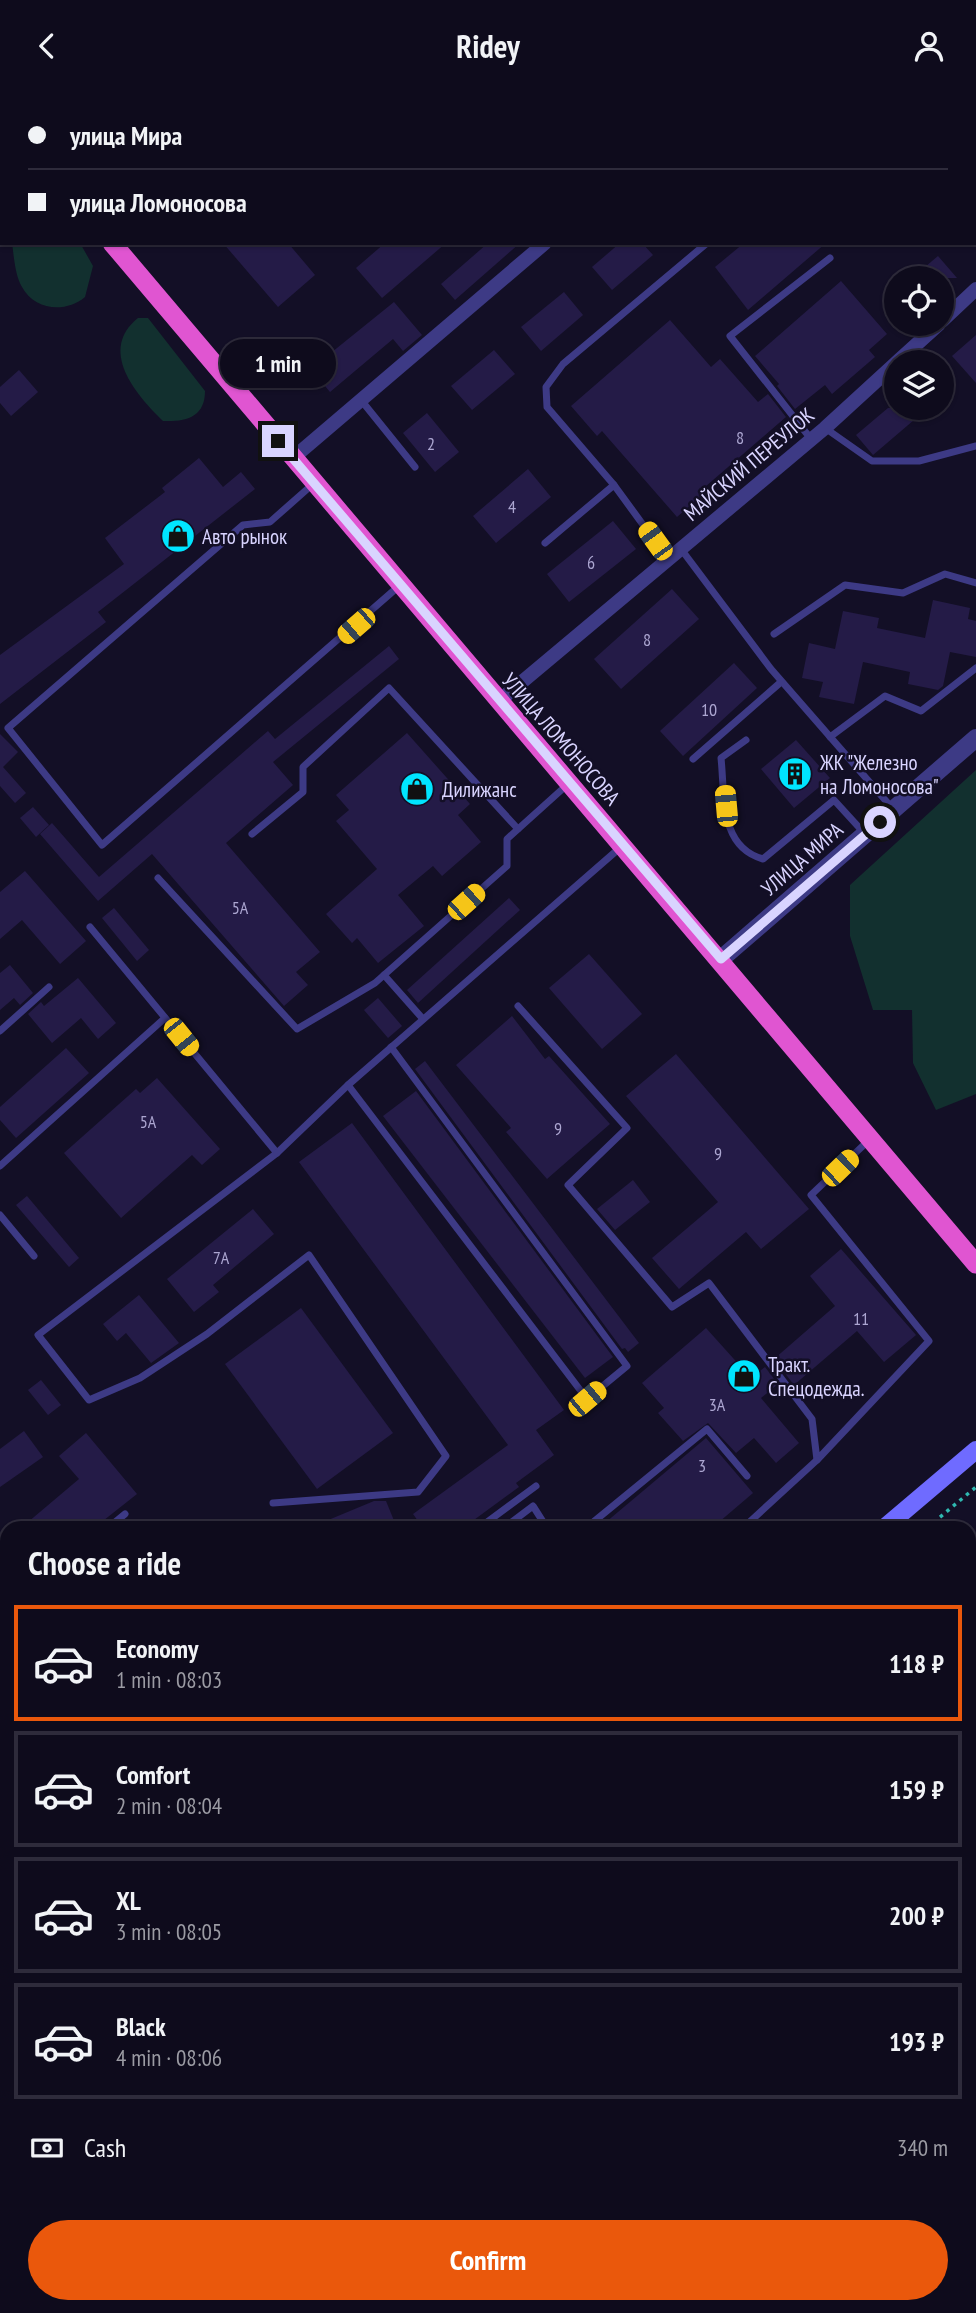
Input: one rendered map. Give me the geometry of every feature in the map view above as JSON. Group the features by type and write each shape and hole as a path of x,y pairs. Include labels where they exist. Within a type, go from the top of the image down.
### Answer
{"highway":[{"name":"УЛИЦА ЛОМОНОСОВА","path":"115,245 498,702 721,959 976,1264"}],"main road":[{"path":"892,1521 976,1450"}],"street":[{"path":"293,459 543,245"},
{"name":"МАЙСКИЙ ПЕРЕУЛОК","path":"954,310 976,289"},
{"name":"МАЙСКИЙ ПЕРЕУЛОК","path":"911,350 926,336"},
{"name":"МАЙСКИЙ ПЕРЕУЛОК","path":"498,702 812,440 884,375"},
{"name":"УЛИЦА МИРА","path":"721,959 976,738"}],"lane":[{"path":"669,559 614,485 547,407 546,387 563,364 705,245"},
{"path":"812,440 730,336 830,258"},
{"path":"361,400 415,467"},
{"path":"825,428 872,461 919,461 976,446"},
{"path":"314,483 270,522 243,525 8,728 102,845 400,585"},
{"path":"545,543 614,485"},
{"path":"681,549 781,682 894,809"},
{"path":"774,633 845,585 902,593 945,574 976,583"},
{"path":"830,737 885,696 921,711 976,668"},
{"path":"694,759 781,682"},
{"path":"252,834 303,792 303,767 389,688 518,829"},
{"path":"746,740 722,758 728,829 748,855 763,859 834,800 865,835"},
{"path":"158,878 297,1029 384,975 507,866 507,839 569,784"},
{"path":"273,1503 418,1492 446,1457 309,1255 185,1349 140,1378 89,1400 38,1335 277,1153 348,1085 622,845"},
{"path":"90,927 277,1153"},
{"path":"384,975 423,1019"},
{"path":"0,1031 49,987"},
{"path":"518,1006 627,1128 568,1185 672,1307 709,1283 812,1419 817,1460"},
{"path":"0,1166 165,1018"},
{"path":"348,1085 587,1399 627,1366 391,1047"},
{"path":"751,1521 817,1460 929,1341 811,1195 871,1139"},
{"path":"0,1215 34,1257"},
{"path":"595,1521 707,1429 747,1476"},
{"path":"488,1521 536,1486"},
{"path":"513,1521 533,1506 543,1521"},
{"path":"116,1521 125,1514"}],"path":[{"path":"935,1521 976,1487"}],"green space":[{"path":"12,245 81,245 93,266 85,297 69,306 51,307 28,295 22,287"},
{"path":"138,318 148,318 205,391 202,407 193,416 163,421 132,385 121,358 121,344 126,331"},
{"path":"976,770 976,1094 936,1110 913,1063 912,1010 873,1010 850,936 850,885"}],"building":[{"path":"225,245 290,245 315,275 278,307"},
{"path":"383,245 444,245 382,298 356,268"},
{"path":"486,245 518,245 455,300 441,284"},
{"path":"618,245 644,245 653,255 612,290 592,267"},
{"path":"742,245 824,245 748,310 715,267"},
{"path":"938,256 947,266 926,266"},
{"path":"841,281 884,331 885,336 869,350 875,357 832,394 825,385 795,409 777,386 779,384 755,356"},
{"path":"564,292 583,315 541,351 521,327"},
{"path":"394,302 422,335 403,351 393,339 330,392 311,369"},
{"path":"670,320 711,367 720,359 758,402 768,394 786,417 698,493 701,496 677,517 602,431 597,436 571,406"},
{"path":"976,335 976,383 954,358 954,354"},
{"path":"494,350 515,374 472,410 451,386"},
{"path":"19,370 38,392 11,416 0,403 0,387"},
{"path":"884,411 884,420 914,420 873,455 856,435"},
{"path":"427,413 459,452 435,472 403,433"},
{"path":"199,458 223,487 241,472 255,489 98,612 106,622 0,704 0,655 124,564 105,538 165,492 162,488"},
{"path":"528,469 551,497 496,543 473,516"},
{"path":"613,521 636,549 569,602 547,574"},
{"path":"672,589 699,619 621,689 594,659"},
{"path":"933,600 970,608 968,619 976,621 976,657 950,652 943,686 938,690 908,684 910,672 863,662 854,704 819,697 823,682 802,678 809,643 835,649 843,611 879,618 877,628 925,638"},
{"path":"389,646 399,659 273,762 293,785 226,843 320,952 296,972 308,985 284,1006 152,854 98,901 40,834 52,823 99,877 268,731 275,739"},
{"path":"734,663 757,688 683,756 660,731"},
{"path":"407,733 470,804 458,815 481,842 442,876 433,866 398,895 424,926 378,963 357,938 352,943 326,914 377,869 336,821 349,810 336,795"},
{"path":"0,734 18,752 3,767 26,793 15,803 0,786"},
{"name":"ЖК \"Железно на Ломоносова\"","path":"796,740 830,778 794,808 761,769"},
{"path":"33,807 49,825 36,837 20,818"},
{"path":"25,871 86,941 60,964 22,920 0,939 0,892"},
{"path":"509,898 520,910 418,1003 407,990"},
{"path":"114,908 149,950 137,961 102,918"},
{"path":"589,954 642,1014 602,1049 549,988"},
{"path":"10,965 33,993 20,1005 14,998 0,1010 0,973"},
{"path":"78,978 116,1023 98,1039 81,1018 52,1043 28,1014 41,1002 44,1006"},
{"path":"378,998 402,1026 388,1038 364,1010"},
{"path":"512,1016 545,1059 549,1056 610,1124 547,1179 506,1132 511,1128 456,1065"},
{"path":"66,1048 89,1073 16,1138 0,1120 0,1107"},
{"path":"676,1054 809,1209 761,1249 746,1232 679,1289 652,1258 718,1202 626,1096"},
{"path":"425,1061 639,1343 628,1352 625,1348 622,1349 415,1069"},
{"path":"157,1078 220,1149 202,1165 192,1155 121,1218 64,1153 136,1089 140,1093"},
{"path":"416,1091 613,1357 585,1378 383,1116"},
{"path":"352,1123 564,1410 536,1430 554,1455 516,1483 519,1487 473,1521 418,1521 413,1514 508,1445 299,1162"},
{"path":"633,1180 650,1202 615,1230 597,1209"},
{"path":"27,1196 79,1258 69,1267 16,1205"},
{"path":"253,1209 274,1234 213,1285 219,1292 194,1312 167,1279"},
{"path":"841,1249 916,1335 884,1362 857,1331 794,1385 774,1359 835,1306 810,1276"},
{"path":"139,1295 179,1343 151,1363 126,1333 117,1341 103,1324"},
{"path":"301,1308 393,1433 317,1489 225,1364"},
{"path":"706,1328 751,1378 765,1367 778,1384 761,1398 799,1443 776,1463 754,1438 736,1453 708,1423 683,1441 658,1413 664,1408 642,1383"},
{"path":"41,1380 61,1405 48,1415 28,1390"},
{"path":"24,1431 43,1457 0,1487 0,1449"},
{"path":"86,1433 137,1494 103,1521 29,1521 79,1479 59,1456"},
{"path":"706,1438 753,1493 720,1521 607,1521"},
{"path":"374,1501 386,1501 394,1521 326,1521"}],"place":[{"name":"Авто рынок","path":"178,536"},
{"name":"ЖК \"Железно на Ломоносова\"","path":"795,774"},
{"name":"Дилижанс","path":"417,789"},
{"name":"Тракт. Спецодежда.","path":"744,1376"}],"route":[{"path":"278,441 491,694 721,959 880,822"}]}
